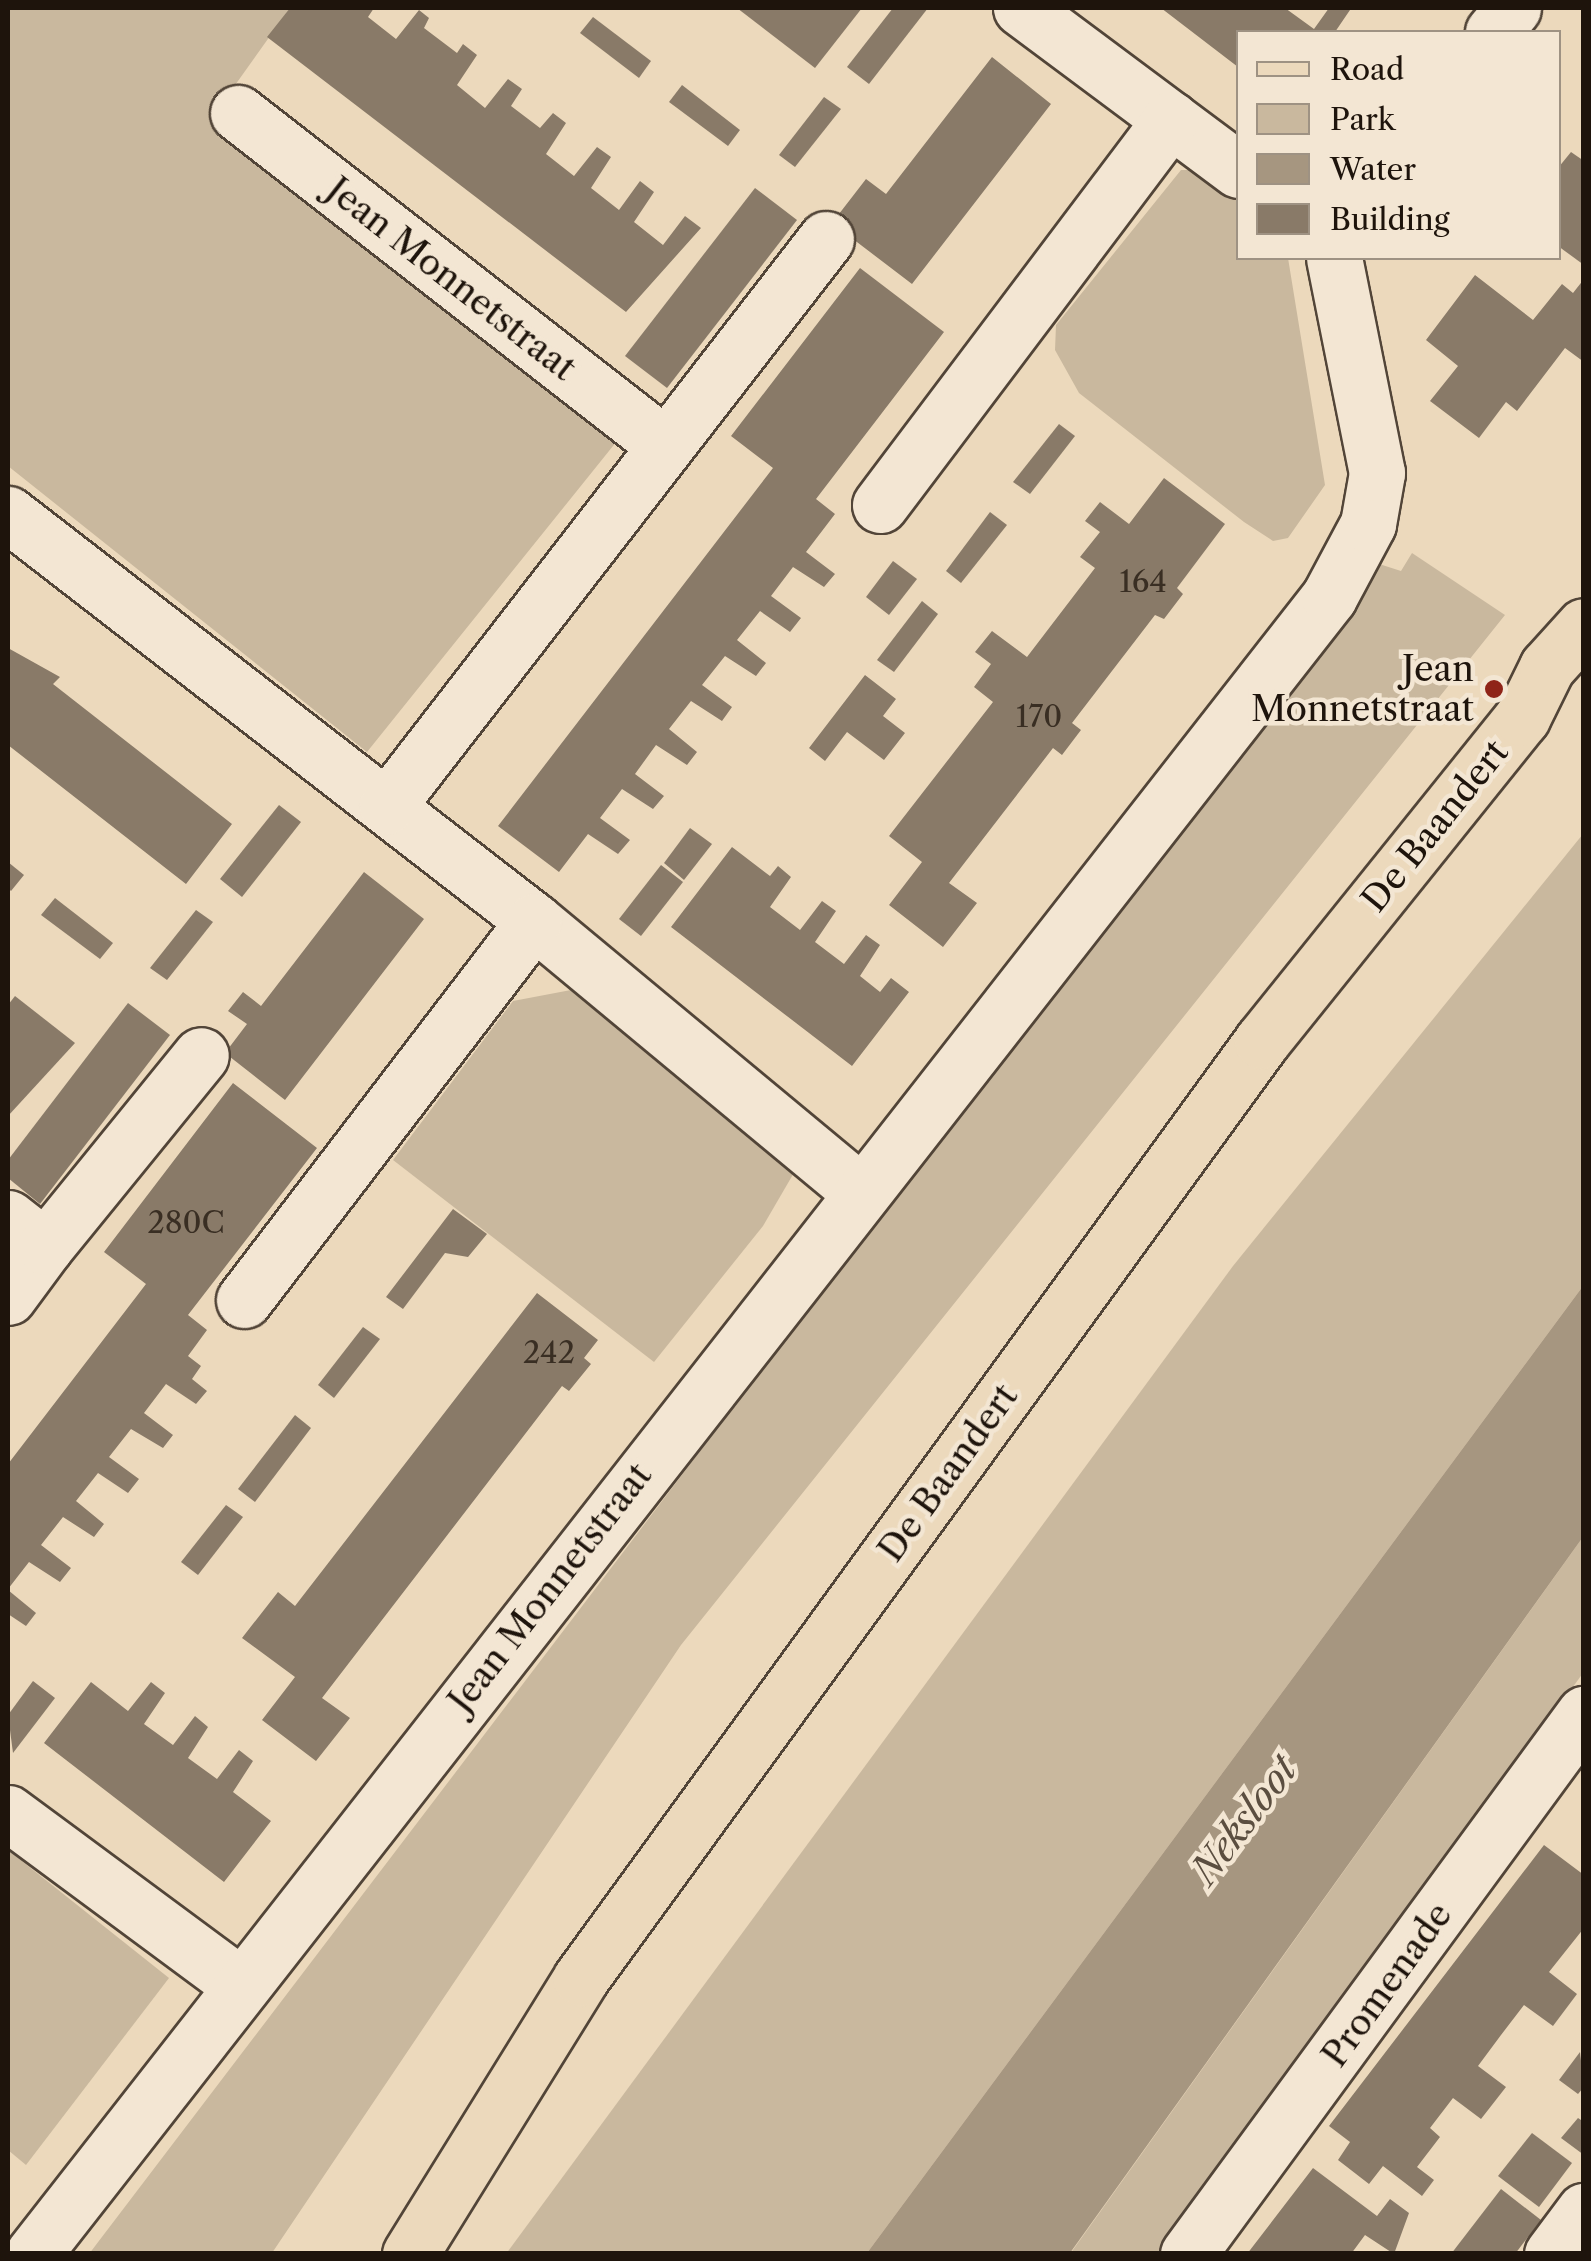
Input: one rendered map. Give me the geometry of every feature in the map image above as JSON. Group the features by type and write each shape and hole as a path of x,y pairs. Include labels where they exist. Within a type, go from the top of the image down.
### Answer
{"main road":[{"name":"De Baandert","path":"410,2254 604,1946 1262,1041 1522,718 1546,667 1584,626"},
{"name":"De Baandert","path":"1522,718 1584,683"}],"street":[{"path":"1021,8 1236,168"},
{"path":"1495,30 1513,8"},
{"name":"Jean Monnetstraat","path":"238,114 665,445"},
{"path":"880,505 1171,119"},
{"path":"387,806 826,239"},
{"name":"Jean Monnetstraat","path":"33,2254 238,1983 1329,597 1368,524 1377,473 1334,260"},
{"path":"8,514 534,922 862,1193"},
{"path":"244,1300 534,922"},
{"path":"8,1297 26,1233 201,1055"},
{"name":"Promenade","path":"1188,2254 1582,1719"},
{"path":"8,1813 238,1983"},
{"path":"1552,2254 1584,2211"}],"green space":[{"path":"8,8 290,8 213,116 617,441 367,752 8,466"},
{"path":"1181,170 1207,170 1236,190 1236,260 1288,260 1325,485 1288,538 1273,541 1244,522 1079,393 1055,350 1056,325"},
{"path":"1412,553 1505,615 681,1645 272,2253 89,2254 1376,563 1401,571"},
{"path":"1583,834 1583,1286 867,2253 506,2254 1233,1266"},
{"path":"571,990 795,1171 763,1226 654,1362 393,1160 513,1001"},
{"path":"1583,1537 1583,1673 1163,2253 1070,2254"},
{"path":"8,1850 169,1978 26,2165 8,2150"}],"water":[{"name":"Neksloot","path":"1583,1286 1583,1537 1070,2253 867,2253"}],"building":[{"path":"290,8 374,8 368,17 396,39 419,10 429,18 424,28 457,53 463,44 477,55 457,85 485,108 508,79 522,89 511,106 540,128 553,113 566,123 546,154 574,176 597,147 611,157 591,188 619,210 640,181 654,192 634,222 663,245 685,216 701,228 626,312 267,37"},
{"path":"737,8 862,8 815,68"},
{"path":"893,8 928,8 869,84 847,67"},
{"path":"1161,8 1285,8 1314,29 1329,8 1350,10 1336,30 1236,30 1236,65"},
{"path":"593,17 651,61 639,78 580,33"},
{"path":"992,57 1051,104 912,284 832,223 866,179 886,194"},
{"path":"682,85 740,130 728,146 669,102"},
{"path":"824,97 841,109 795,167 779,155"},
{"path":"1571,152 1584,161 1584,265 1561,248 1561,164"},
{"path":"755,188 797,220 667,388 625,356"},
{"path":"860,268 944,332 816,499 835,514 806,552 835,574 824,587 793,567 771,596 801,618 790,632 760,611 737,640 766,663 756,676 725,656 702,685 732,707 722,721 691,701 669,729 697,752 687,765 656,745 635,774 664,796 653,809 622,789 600,818 630,840 618,854 588,834 559,872 498,826 773,468 731,436"},
{"path":"1475,275 1533,320 1562,284 1573,293 1584,279 1584,362 1565,348 1517,411 1506,402 1479,438 1430,401 1458,366 1426,340"},
{"path":"1059,424 1075,436 1030,494 1013,482"},
{"path":"1164,478 1225,524 1177,588 1183,594 1164,619 1155,615 1072,723 1081,730 1062,755 1053,748 949,883 977,903 943,947 889,905 922,862 889,836 993,702 974,687 991,664 975,652 992,631 1027,657 1095,568 1080,557 1100,532 1085,521 1100,502 1129,524"},
{"path":"990,512 1007,525 961,583 946,571"},
{"path":"893,561 917,579 889,615 866,597"},
{"path":"922,601 938,614 894,672 877,660"},
{"path":"8,648 60,677 53,684 232,824 186,884 8,745"},
{"path":"865,675 896,699 883,716 905,733 884,760 847,732 825,761 809,748"},
{"path":"279,805 301,822 242,897 220,879"},
{"path":"690,828 712,844 684,880 664,863"},
{"path":"732,847 770,876 778,866 791,877 770,907 800,930 822,901 836,911 815,942 844,964 866,935 880,945 860,976 880,992 891,978 909,992 852,1066 671,927"},
{"path":"8,862 24,875 11,891 8,888"},
{"path":"661,865 683,882 641,936 619,919"},
{"path":"364,872 424,919 285,1100 225,1053 247,1024 228,1011 243,992 261,1006"},
{"path":"55,898 113,943 100,959 41,915"},
{"path":"196,910 213,922 167,980 150,968"},
{"path":"15,996 75,1043 8,1116 8,1005"},
{"path":"128,1003 170,1035 40,1204 8,1178 8,1160"},
{"path":"233,1083 317,1148 188,1315 207,1330 188,1356 201,1366 192,1379 207,1391 196,1404 166,1384 144,1413 173,1435 163,1448 131,1429 109,1457 139,1479 128,1493 98,1473 76,1501 104,1524 94,1537 63,1517 41,1545 71,1568 60,1582 29,1562 8,1589 8,1464 146,1284 104,1252"},
{"path":"453,1209 487,1234 468,1257 445,1253 403,1309 386,1297"},
{"path":"537,1293 598,1340 584,1358 591,1364 569,1391 562,1386 322,1698 350,1718 316,1761 262,1720 295,1677 242,1638 278,1592 295,1606"},
{"path":"363,1327 380,1339 334,1398 318,1385"},
{"path":"295,1415 311,1428 255,1502 238,1489"},
{"path":"226,1505 243,1517 198,1575 181,1562"},
{"path":"8,1590 36,1613 26,1626 8,1614"},
{"path":"33,1681 55,1698 13,1753 8,1715"},
{"path":"91,1682 128,1711 151,1682 165,1693 144,1724 173,1745 195,1716 208,1727 188,1758 217,1779 239,1750 253,1761 233,1792 271,1821 224,1882 44,1743"},
{"path":"1544,1845 1584,1875 1584,1928 1549,1972 1577,1994 1553,2026 1524,2005 1478,2066 1506,2087 1481,2119 1453,2098 1430,2128 1440,2137 1417,2167 1434,2180 1422,2196 1383,2166 1369,2184 1338,2160 1350,2142 1329,2126"},
{"path":"1580,2052 1584,2087 1578,2094 1559,2080"},
{"path":"1578,2118 1584,2122 1584,2155 1561,2138"},
{"path":"1532,2133 1572,2163 1539,2207 1498,2176"},
{"path":"1313,2168 1377,2216 1390,2199 1409,2213 1394,2254 1365,2235 1351,2254 1247,2254"},
{"path":"1501,2189 1541,2220 1515,2254 1451,2254"}],"place":[{"name":"Jean Monnetstraat","path":"1494,689"}]}
